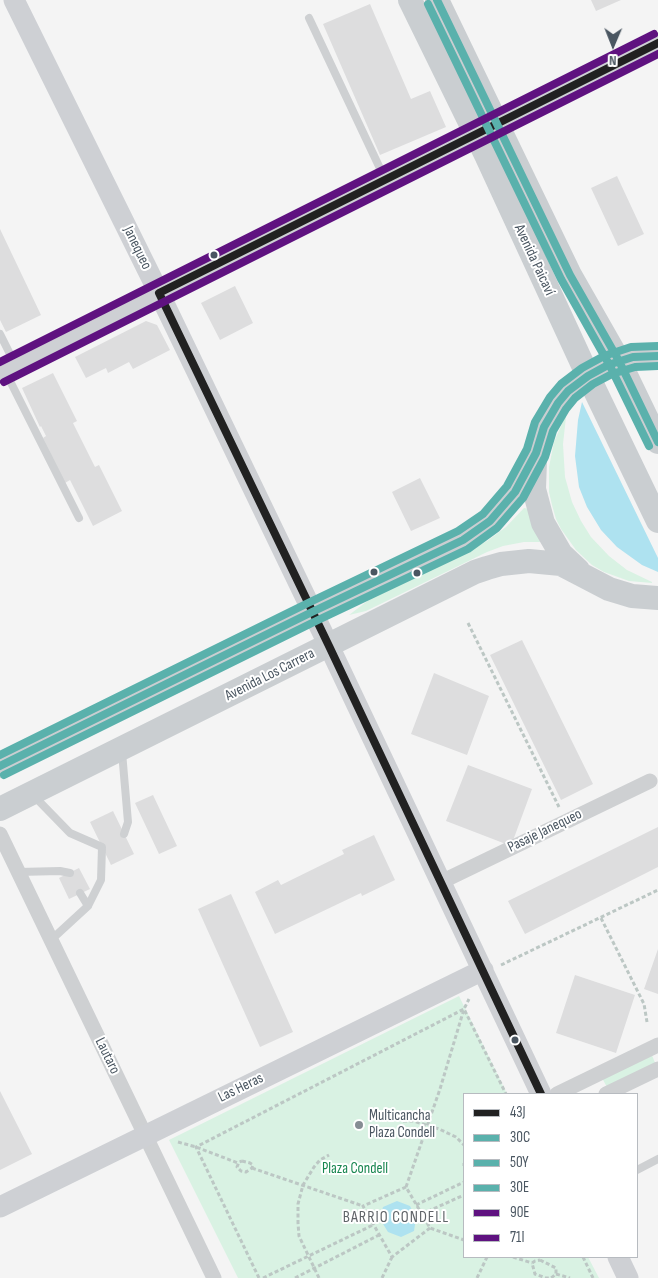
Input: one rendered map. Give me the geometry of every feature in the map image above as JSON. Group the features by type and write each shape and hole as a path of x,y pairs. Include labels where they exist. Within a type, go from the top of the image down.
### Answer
{"main road":[{"name":"Avenida Paicaví","path":"410,0 658,521"},
{"name":"Avenida Paicaví","path":"437,0 570,275 619,361 658,442"},
{"path":"588,578 561,554 543,523 536,500 534,465 544,427 568,391 588,376 619,361 633,357 658,356"},
{"path":"0,766 312,612 463,540 477,531 501,509 515,492 536,453"},
{"name":"Avenida Los Carrera","path":"0,809 475,572 501,564 529,561 561,564 620,593 644,598 658,598"}],"street":[{"name":"Janequeo","path":"14,0 159,293 541,1093"},
{"path":"7,370 658,43"},
{"name":"Pasaje Janequeo","path":"441,882 650,781"},
{"name":"Lautaro","path":"0,834 214,1278"},
{"name":"Las Heras","path":"0,1207 145,1134 482,970"},
{"path":"559,1093 658,1045"},
{"path":"608,1093 658,1069"},
{"path":"618,1258 628,1278"}],"lane":[{"path":"309,18 385,180"},
{"path":"0,334 7,370 79,518"},
{"path":"121,750 128,822 124,834"},
{"path":"31,794 70,834 102,847 101,880 88,906 51,940"},
{"path":"18,872 60,870 70,873"},
{"path":"80,893 88,906"},
{"path":"638,1169 658,1159"}],"path":[{"path":"468,624 566,821"},
{"path":"363,1206 406,1187 464,1008 482,970 504,964 658,890"},
{"path":"601,918 644,1004 647,1022"},
{"path":"464,1008 506,1093"},
{"path":"196,1147 464,1008"},
{"path":"402,1121 427,1125 456,1137 463,1144"},
{"path":"145,1134 196,1147 238,1164"},
{"path":"196,1147 259,1278"},
{"path":"319,1278 299,1236 298,1204 303,1185 320,1160 329,1155"},
{"path":"238,1164 246,1161 252,1165 252,1168 363,1206 392,1258"},
{"path":"238,1164 237,1167 241,1171 246,1172 252,1168"},
{"path":"416,1204 463,1182"},
{"path":"406,1187 430,1228 463,1240"},
{"path":"422,1214 463,1195"},
{"path":"263,1278 373,1225"},
{"path":"382,1278 392,1258 430,1228"},
{"path":"295,1278 379,1235"},
{"path":"477,1278 487,1258"},
{"path":"516,1258 532,1263 540,1260 547,1262 556,1268 556,1274"},
{"path":"583,1258 593,1278"},
{"path":"532,1263 535,1274 551,1278 556,1274"},
{"path":"556,1274 570,1278"}],"green space":[{"path":"565,417 563,444 565,477 572,502 581,521 591,537 609,556 627,570 652,583 629,581 604,572 592,565 576,550 561,529 556,519 549,492 549,467 554,442"},
{"path":"524,508 529,509 544,542 524,542 503,546 366,611 349,615 370,599 487,541 506,527"},
{"name":"Plaza Condell","path":"459,996 507,1093 463,1093 463,1258 589,1258 599,1278 238,1278 169,1140"},
{"path":"651,1053 656,1065 608,1089 602,1078"}],"water":[{"path":"582,402 658,558 658,572 642,565 617,547 601,530 587,507 579,487 575,456 578,420"},
{"path":"397,1201 410,1206 416,1218 414,1231 401,1237 388,1232 380,1219 383,1207"}],"building":[{"path":"591,0 621,0 596,11"},
{"path":"370,4 411,99 430,91 446,127 380,155 323,24"},
{"path":"617,176 644,234 618,246 591,188"},
{"path":"0,229 41,315 6,332 0,320"},
{"path":"235,286 253,323 220,340 201,303"},
{"path":"146,321 157,325 170,350 133,369 129,362 108,373 106,368 86,378 75,357"},
{"path":"53,373 77,421 73,423 95,467 99,465 122,511 93,526 70,480 65,483 43,438 46,436 22,388"},
{"path":"420,478 440,518 411,531 392,492"},
{"path":"522,640 593,784 561,800 490,655"},
{"path":"434,673 489,696 467,755 411,734"},
{"path":"468,765 532,789 511,846 446,821"},
{"path":"153,795 177,846 159,854 135,803"},
{"path":"113,811 134,854 111,865 90,822"},
{"path":"658,827 658,867 525,934 508,901"},
{"path":"374,835 395,880 362,896 361,893 275,934 255,892 278,880 281,885 344,854 342,850"},
{"path":"79,868 90,889 69,899 59,878"},
{"path":"231,894 293,1032 260,1047 198,909"},
{"path":"658,949 658,994 644,989"},
{"path":"575,975 635,995 616,1053 556,1033"},
{"path":"0,1091 32,1154 0,1170"}],"transit line":[{"name":"30C","path":"437,0 570,275 619,361 658,442"},
{"name":"50Y","path":"428,4 561,279 610,366 649,446"},
{"name":"71I","path":"0,362 654,34"},
{"name":"43J","path":"541,1093 159,293 658,43"},
{"name":"90E","path":"4,382 658,54"},
{"name":"30E","path":"0,755 458,531 483,514 507,486 527,449 535,422 550,397 561,384 582,368 604,356 631,347 658,346"},
{"name":"30C","path":"0,766 312,612 463,540 490,521 515,492 536,453 544,427 558,403 568,391 588,376 608,365 633,357 658,356"},
{"name":"50Y","path":"4,775 316,621 468,549 497,528 523,498 545,457 553,431 575,398 593,384 612,374 635,367 658,366"}],"place":[{"name":"Multicancha Plaza Condell","path":"359,1125"}],"district":[{"name":"BARRIO CONDELL","path":"396,1218"}]}
